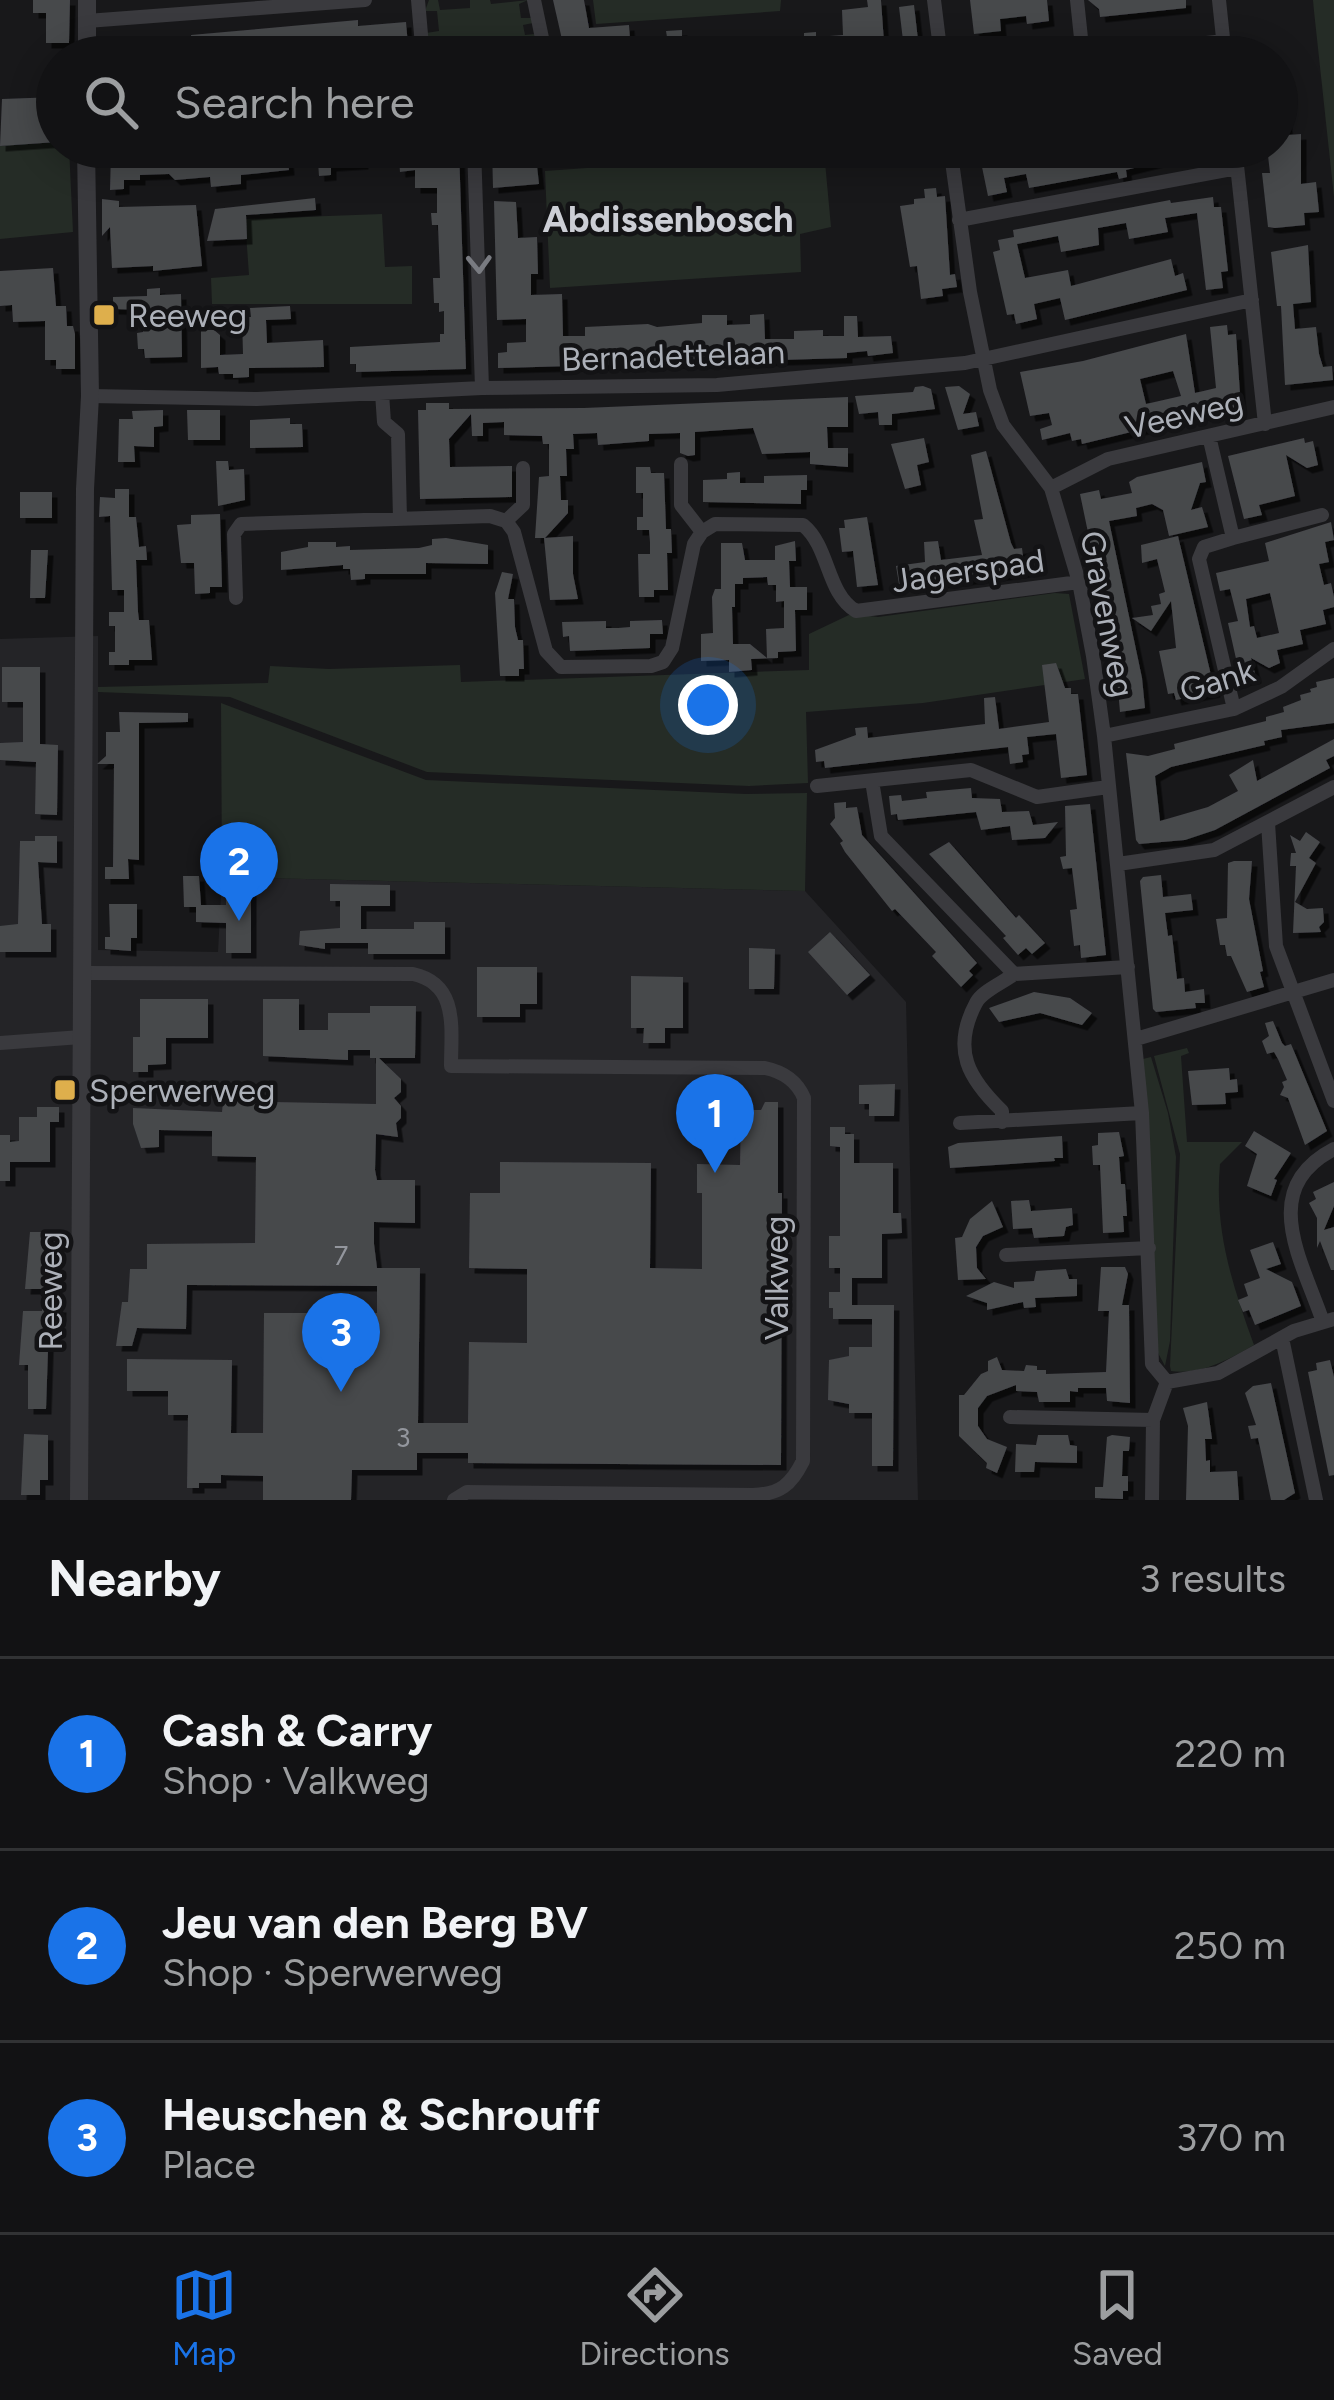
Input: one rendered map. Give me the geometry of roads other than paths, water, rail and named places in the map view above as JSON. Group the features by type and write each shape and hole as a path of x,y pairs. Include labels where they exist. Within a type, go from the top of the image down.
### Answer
{"street":[{"path":"87,0 87,36"},
{"path":"87,21 365,0"},
{"path":"418,0 421,36"},
{"path":"534,0 542,36"},
{"path":"934,0 938,36"},
{"path":"1077,0 1081,36"},
{"path":"1219,0 1223,36"},
{"name":"Reeweg","path":"79,1500 85,489 90,396 86,168"},
{"path":"475,168 482,388"},
{"name":"Gravenweg","path":"953,168 983,358 1003,425 1051,488 1078,582 1104,736 1136,1039 1152,1364 1167,1382"},
{"path":"959,220 1233,168"},
{"path":"1238,168 1265,424"},
{"name":"Bernadettelaan","path":"90,396 257,399 482,388 717,385 965,363 1252,299"},
{"path":"382,393 383,422 398,434 400,519"},
{"name":"Veeweg","path":"1051,488 1108,459 1334,407"},
{"path":"1209,436 1233,538"},
{"path":"236,598 234,534 242,524 490,516 506,521 514,532 546,651 556,664 569,668 651,666 663,662 672,648 694,544 702,532 681,505 681,464"},
{"path":"506,521 523,505 523,468"},
{"path":"1234,709 1199,559 1204,547 1322,515"},
{"name":"Jagerspad","path":"702,532 715,524 803,525 816,539 844,603 861,611 1078,582"},
{"name":"Gank","path":"1104,736 1234,709 1281,687 1334,649"},
{"path":"817,786 970,770 1037,797 1108,787"},
{"path":"872,781 881,836 1014,974"},
{"path":"1118,864 1202,854 1334,787"},
{"path":"1268,824 1272,922 1291,993 1334,1101"},
{"path":"1002,1122 1002,1112 984,1098 967,1065 963,1039 977,1000 1014,974 1128,968"},
{"name":"Valkweg","path":"82,973 427,977 448,999 451,1066 765,1068 799,1087 804,1098 803,1461 788,1486 753,1496 467,1492 455,1498"},
{"path":"1136,1039 1334,980"},
{"path":"0,1042 81,1037"},
{"path":"960,1123 1142,1113"},
{"path":"1152,1500 1154,1420 1167,1382 1218,1373 1282,1338 1329,1321 1291,1228 1289,1209 1301,1174 1334,1149"},
{"path":"1006,1255 1149,1248"},
{"path":"1282,1338 1316,1500"},
{"path":"1010,1417 1154,1420"}],"place":[{"name":"Reeweg","path":"104,315"},
{"name":"Jeu van den Berg BV","path":"239,921"},
{"name":"Sperwerweg","path":"65,1090"},
{"name":"Cash & Carry","path":"715,1173"},
{"name":"Heuschen & Schrouff","path":"341,1392"}],"district":[{"name":"Abdissenbosch","path":"668,219"}]}
